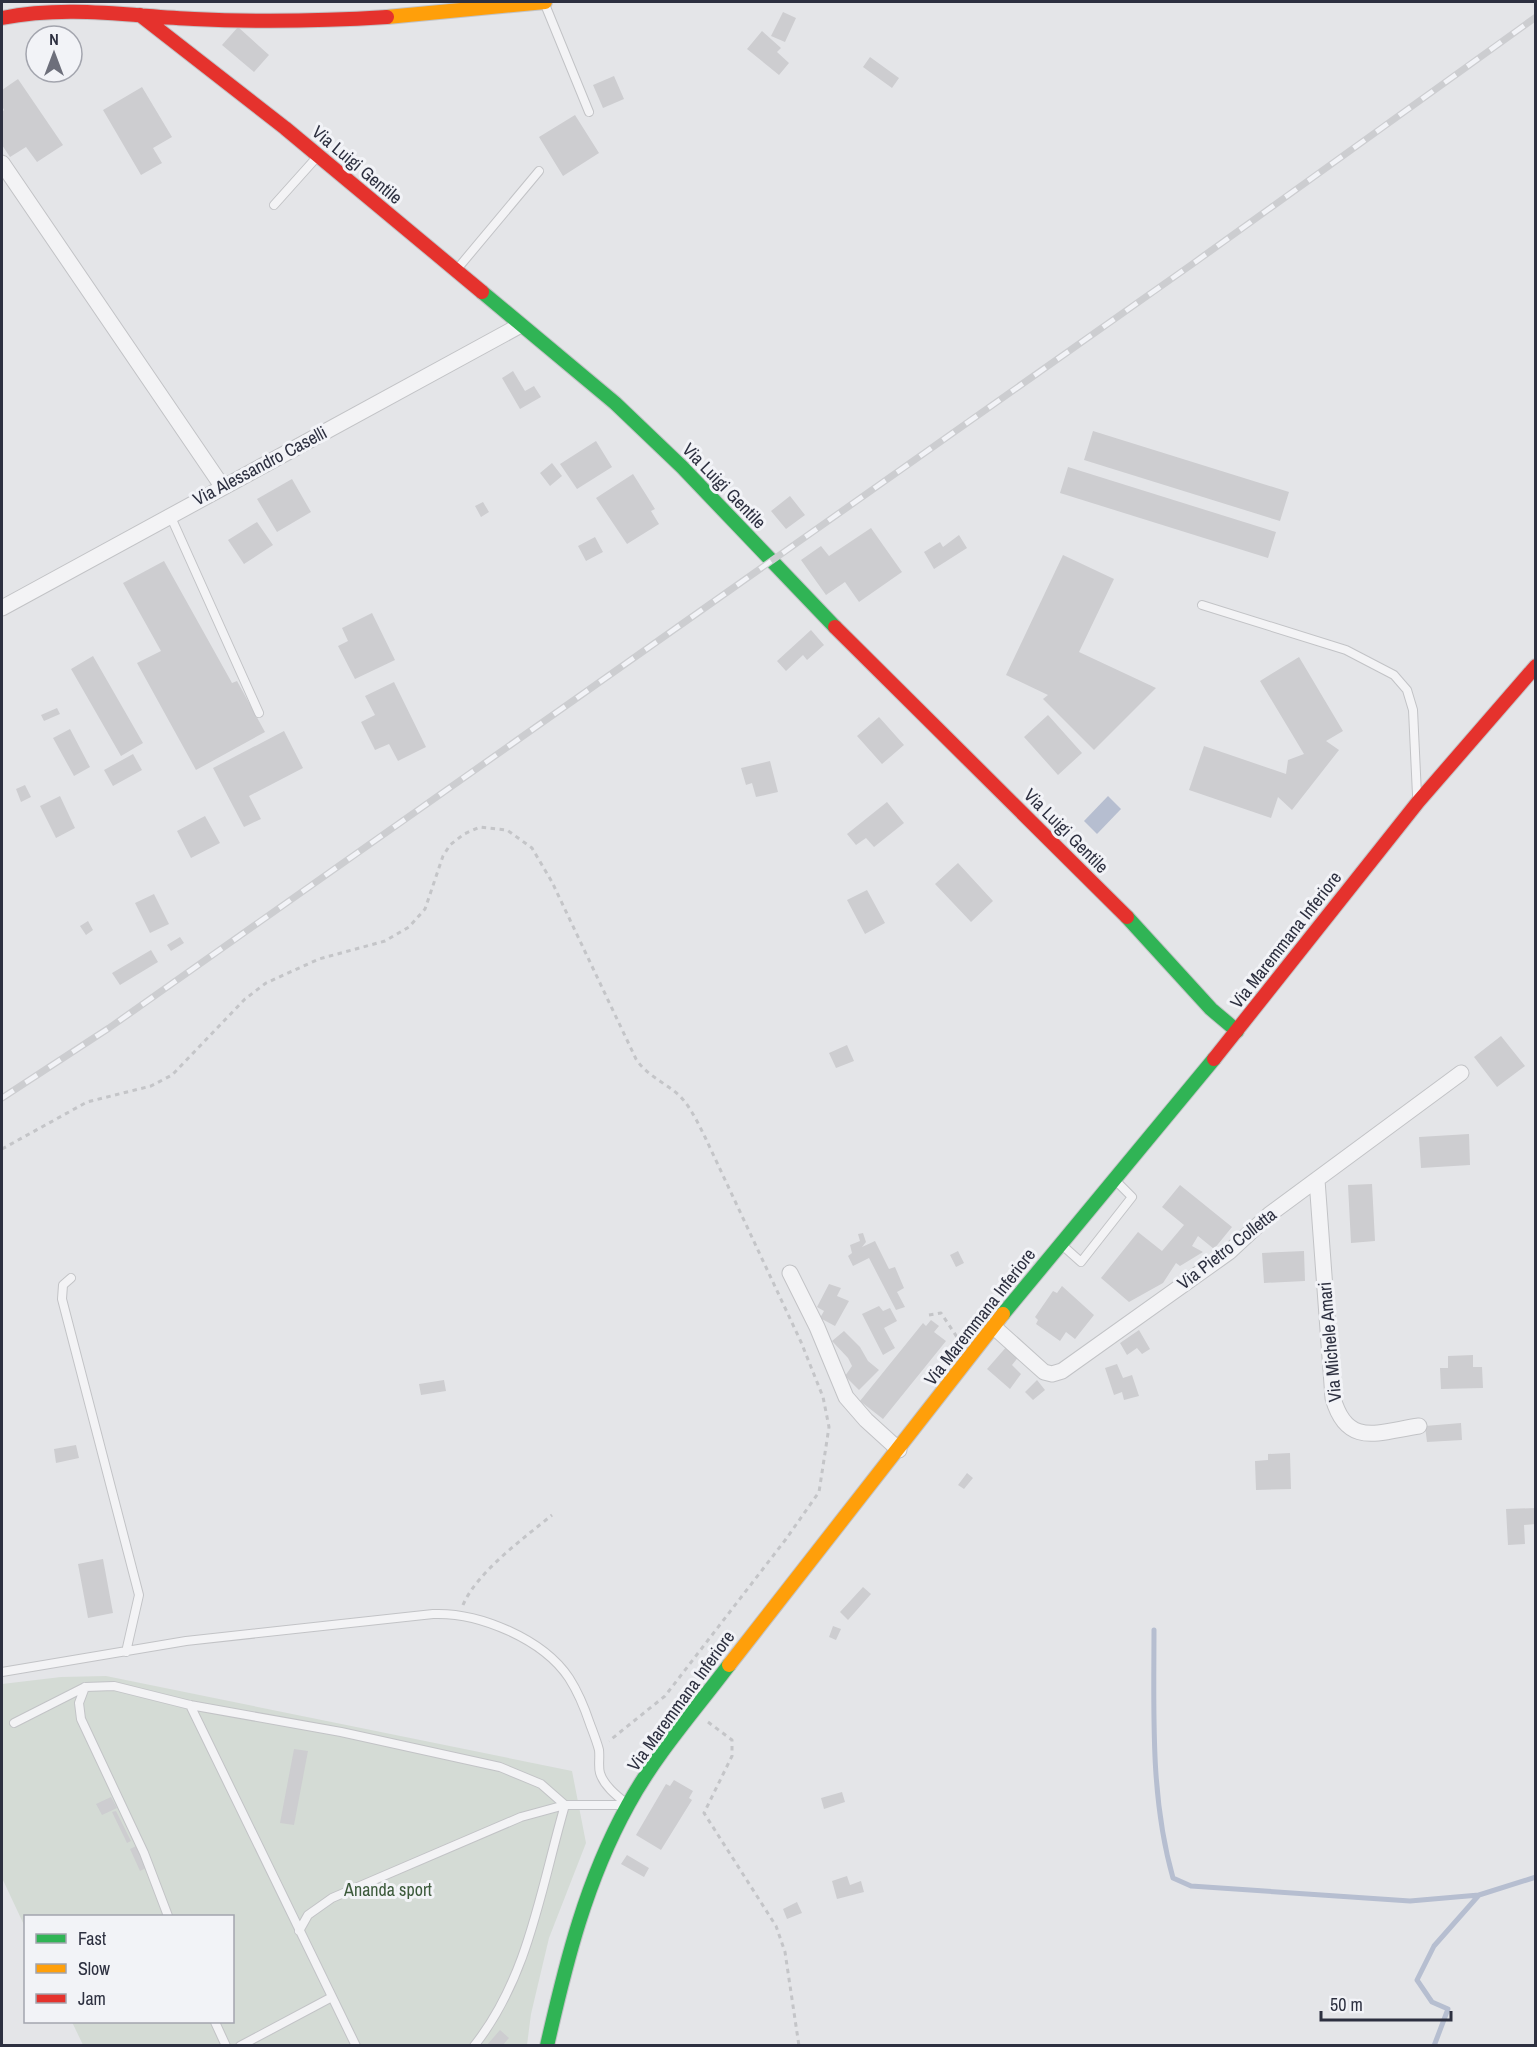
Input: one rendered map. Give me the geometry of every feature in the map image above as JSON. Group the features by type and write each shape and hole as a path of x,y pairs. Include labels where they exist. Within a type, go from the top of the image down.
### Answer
{"main road":[{"path":"2,18 48,4 140,15 217,20 343,20 436,14 544,2"},
{"name":"Via Luigi Gentile","path":"140,15 237,89 519,326 615,403 682,467 832,625 1129,919 1211,1009 1236,1031"},
{"name":"Via Maremmana Inferiore","path":"547,2046 564,1970 585,1901 628,1805 753,1633 970,1357 1236,1031 1418,802 1536,666"}],"street":[{"path":"2,163 222,486"},
{"name":"Via Alessandro Caselli","path":"2,608 170,514 519,326"},
{"name":"Via Pietro Colletta","path":"994,1327 1044,1372 1052,1374 1062,1371 1229,1252 1270,1214 1461,1073"},
{"name":"Via Michele Amari","path":"1317,1180 1333,1398 1338,1415 1353,1430 1368,1433 1419,1426"},
{"path":"790,1273 817,1327 846,1397 866,1420 899,1450"}],"lane":[{"path":"544,2 589,112"},
{"path":"274,205 317,158"},
{"path":"456,271 539,171"},
{"path":"170,514 260,713"},
{"path":"1202,605 1346,650 1394,675 1407,690 1413,710 1418,802"},
{"path":"1061,1244 1081,1262 1132,1197 1114,1179"},
{"path":"70,1278 63,1285 62,1299 139,1595 126,1652"},
{"path":"2,1672 186,1641 433,1614 459,1615 496,1626 538,1648 556,1663 575,1689 598,1750 600,1774 610,1790 628,1805"},
{"path":"14,1723 85,1687 114,1686 190,1705 341,1732 500,1767 541,1784 565,1804"},
{"path":"85,1687 79,1703 81,1719 144,1853 167,1915"},
{"path":"190,1705 356,2046"},
{"path":"299,1931 308,1915 332,1898 504,1823 565,1804 628,1805"},
{"path":"474,2046 498,2013 520,1964 565,1804"},
{"path":"240,2046 332,1997"},
{"path":"215,2023 226,2046"}],"path":[{"path":"2,1149 87,1102 152,1086 172,1075 245,999 266,983 319,958 385,941 409,927 425,909 443,856 450,845 464,834 480,827 494,826 520,837 532,848 552,882 636,1059 643,1069 679,1096 692,1112 705,1137 801,1342 823,1397 830,1427 819,1492 786,1539 664,1696 598,1750"},
{"path":"929,1315 941,1313 970,1357"},
{"path":"459,1615 467,1596 502,1557 552,1515"},
{"path":"695,1712 732,1740 732,1756 704,1813 776,1926 785,1952 799,2046"}],"green space":[{"name":"Ananda sport","path":"106,1676 572,1771 586,1843 549,1938 531,2014 527,2045 83,2045 72,2023 234,2023 234,1915 24,1915 24,1925 2,1878 2,1684 61,1677"}],"water":[{"path":"1108,796 1121,809 1097,834 1084,821"}],"building":[{"path":"783,12 796,18 785,42 771,36"},
{"path":"238,27 269,55 254,72 222,45"},
{"path":"762,31 781,48 777,52 789,63 779,75 747,49"},
{"path":"870,57 899,78 892,88 863,67"},
{"path":"614,76 624,99 603,108 593,85"},
{"path":"18,79 63,145 37,162 26,147 10,157 2,145 2,112 4,110 2,90"},
{"path":"142,87 172,137 153,148 162,163 141,175 103,110"},
{"path":"575,115 599,153 563,176 539,137"},
{"path":"513,371 525,391 534,386 541,397 520,409 502,378"},
{"path":"1093,431 1289,492 1280,521 1084,460"},
{"path":"596,441 612,467 577,489 560,464"},
{"path":"552,463 562,476 550,486 540,473"},
{"path":"1068,467 1276,532 1268,558 1060,493"},
{"path":"633,474 655,509 651,511 659,524 627,544 596,498"},
{"path":"292,479 311,512 277,532 257,499"},
{"path":"790,496 805,515 786,529 771,511"},
{"path":"483,502 489,512 481,517 475,506"},
{"path":"257,522 273,545 244,564 228,540"},
{"path":"871,528 902,572 859,602 845,582 826,595 801,560 821,546 829,556"},
{"path":"959,535 967,548 934,569 924,552 940,542 943,547"},
{"path":"595,537 603,552 586,561 578,546"},
{"path":"1063,555 1114,579 1079,652 1156,688 1094,750 1043,699 1048,695 1006,675"},
{"path":"164,561 232,683 237,681 265,732 196,770 137,663 161,651 123,583"},
{"path":"372,613 395,660 355,679 338,646 348,641 342,628"},
{"path":"811,630 824,645 807,660 803,655 786,671 777,661"},
{"path":"93,656 143,743 121,756 71,669"},
{"path":"1299,657 1343,731 1326,741 1339,750 1292,810 1278,797 1271,818 1189,790 1204,746 1286,774 1288,760 1304,754 1260,681"},
{"path":"394,682 426,747 398,761 389,744 375,750 361,722 375,715 365,696"},
{"path":"57,708 60,714 44,721 41,715"},
{"path":"1048,715 1082,753 1058,775 1024,737"},
{"path":"879,717 904,745 882,764 857,736"},
{"path":"70,729 90,767 74,776 53,738"},
{"path":"284,731 303,768 249,796 261,819 244,827 213,768"},
{"path":"133,754 142,770 113,786 104,770"},
{"path":"770,761 778,792 756,797 752,783 746,785 741,768"},
{"path":"25,785 31,797 21,802 16,789"},
{"path":"60,796 75,828 56,838 40,806"},
{"path":"887,802 904,823 874,847 866,838 856,845 847,834"},
{"path":"205,816 220,843 191,858 177,831"},
{"path":"958,863 993,901 971,922 935,884"},
{"path":"867,890 885,923 865,934 847,900"},
{"path":"154,894 169,924 150,933 135,903"},
{"path":"88,921 93,930 86,935 80,926"},
{"path":"180,937 184,943 171,951 167,945"},
{"path":"151,950 158,962 120,985 112,973"},
{"path":"1501,1036 1525,1066 1497,1087 1474,1057"},
{"path":"847,1045 854,1061 836,1068 829,1053"},
{"path":"1469,1134 1470,1165 1421,1168 1419,1137"},
{"path":"1372,1184 1375,1241 1351,1243 1348,1185"},
{"path":"1180,1185 1232,1227 1214,1249 1198,1236 1192,1246 1203,1252 1180,1266 1176,1263 1163,1283 1129,1302 1101,1278 1138,1232 1162,1251 1184,1225 1162,1207"},
{"path":"863,1233 866,1242 862,1247 875,1241 889,1269 895,1267 904,1288 897,1292 905,1307 896,1310 869,1258 853,1266 848,1256 852,1253 850,1245 860,1241 858,1234"},
{"path":"958,1251 964,1263 956,1267 950,1255"},
{"path":"1304,1251 1305,1281 1264,1283 1262,1253"},
{"path":"829,1284 841,1288 837,1296 849,1301 835,1326 820,1318 824,1311 817,1307"},
{"path":"1062,1286 1094,1315 1075,1339 1066,1332 1060,1341 1036,1324 1038,1320 1035,1317 1053,1291 1057,1293"},
{"path":"879,1306 883,1311 890,1308 897,1321 884,1328 895,1348 883,1355 862,1314"},
{"path":"931,1320 939,1326 934,1332 946,1341 883,1419 860,1401 923,1323 926,1326"},
{"path":"1139,1330 1150,1349 1142,1354 1137,1348 1127,1355 1120,1343"},
{"path":"844,1331 860,1347 868,1361 879,1370 859,1390 845,1376 852,1366 848,1358 832,1341"},
{"path":"1008,1345 1020,1355 1012,1365 1021,1374 1010,1389 987,1369"},
{"path":"1473,1355 1473,1367 1482,1367 1483,1388 1441,1389 1440,1368 1448,1368 1448,1356"},
{"path":"1117,1364 1123,1378 1132,1375 1139,1396 1124,1400 1122,1392 1114,1395 1105,1368"},
{"path":"444,1380 446,1391 421,1395 419,1384"},
{"path":"1037,1380 1045,1390 1033,1400 1025,1392"},
{"path":"1461,1423 1462,1440 1427,1442 1425,1426"},
{"path":"76,1445 79,1458 56,1463 54,1449"},
{"path":"1290,1453 1291,1489 1256,1490 1255,1461 1268,1460 1268,1454"},
{"path":"967,1473 973,1478 964,1489 958,1485"},
{"path":"1536,1508 1536,1524 1524,1525 1525,1544 1508,1545 1506,1509"},
{"path":"103,1559 113,1613 88,1618 78,1564"},
{"path":"863,1587 871,1594 848,1620 840,1612"},
{"path":"833,1626 841,1629 836,1640 829,1637"},
{"path":"294,1749 308,1751 294,1825 280,1823"},
{"path":"674,1780 693,1791 689,1798 692,1800 661,1850 636,1835 666,1784 670,1786"},
{"path":"842,1792 845,1802 824,1809 821,1798"},
{"path":"111,1797 117,1808 102,1815 96,1804"},
{"path":"116,1811 131,1841 127,1843 112,1812"},
{"path":"136,1846 146,1868 140,1871 130,1849"},
{"path":"627,1855 649,1868 644,1877 621,1864"},
{"path":"847,1876 850,1885 861,1881 864,1892 837,1899 832,1881"},
{"path":"797,1902 802,1913 787,1919 783,1909"},
{"path":"500,2030 509,2038 502,2046 486,2046"}],"waterway":[{"path":"1154,1630 1154,1724 1157,1786 1160,1817 1173,1878 1191,1886 1410,1901 1479,1895"},
{"path":"1434,2046 1448,2009 1432,2002 1417,1980 1434,1946 1479,1895 1536,1877"}],"railway":[{"path":"2,1098 109,1028 1191,265 1536,17"}],"traffic: fast":[{"path":"482,292 615,403 682,467 835,627"},
{"path":"1127,917 1211,1009 1237,1031"},
{"path":"1003,1314 1214,1059"},
{"path":"547,2046 579,1922 613,1834 650,1768 729,1665"}],"traffic: slow":[{"path":"387,17 545,2"},
{"path":"729,1665 1003,1314"}],"traffic: jam":[{"path":"2,18 50,12 98,12 242,21 387,17"},
{"path":"140,15 285,128 482,292"},
{"path":"835,627 1127,917"},
{"path":"1214,1059 1418,802 1536,666"}]}
